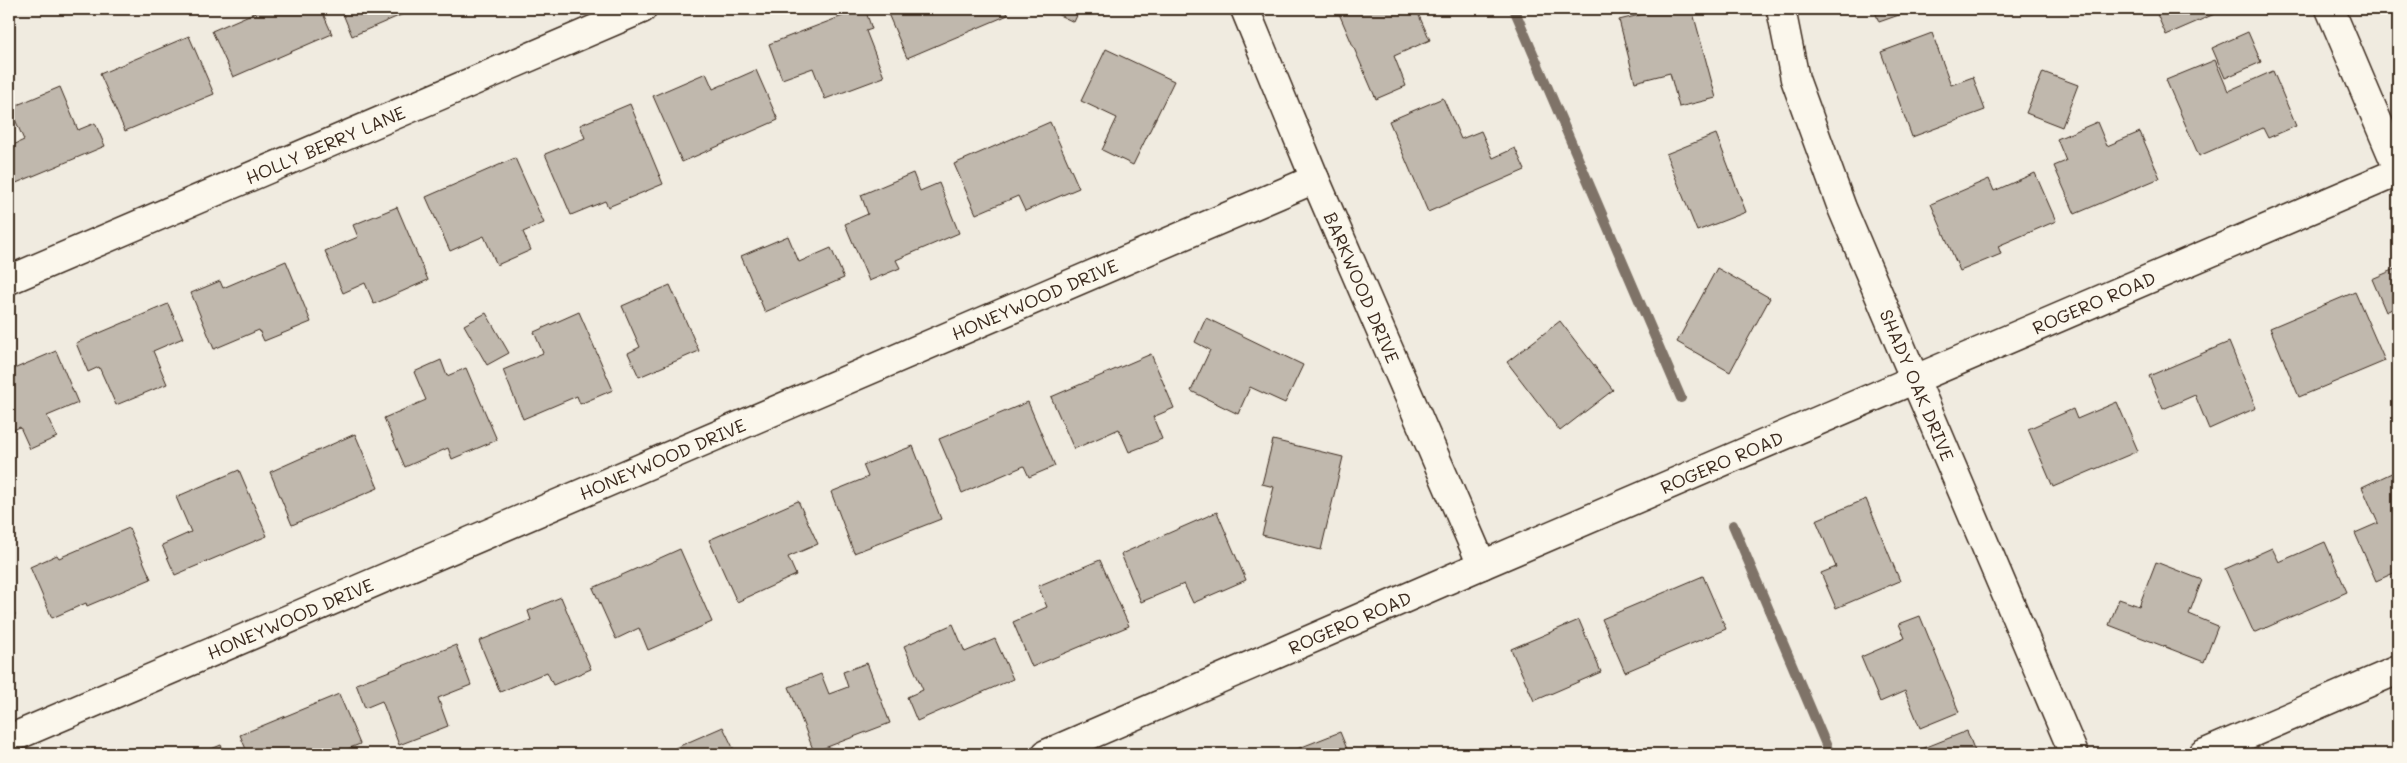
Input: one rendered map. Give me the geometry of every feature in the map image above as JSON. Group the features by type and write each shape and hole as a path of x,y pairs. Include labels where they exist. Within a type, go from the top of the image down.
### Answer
{"street":[{"name":"HOLLY BERRY LANE","path":"9,280 642,9"},
{"name":"BARKWOOD DRIVE","path":"1245,9 1315,179 1482,565"},
{"name":"SHADY OAK DRIVE","path":"1781,9 1795,78 1838,199 2074,754"},
{"path":"2330,9 2398,171"},
{"name":"ROGERO ROAD","path":"1046,754 2398,171"},
{"name":"HONEYWOOD DRIVE","path":"9,738 1315,179"},
{"path":"2203,754 2398,670"}],"building":[{"path":"263,9 321,9 332,34 233,77 212,31"},
{"path":"341,9 415,9 352,36"},
{"path":"865,9 872,29 866,31 884,77 825,99 813,68 782,79 769,44"},
{"path":"886,9 1005,9 1008,15 907,58"},
{"path":"1046,9 1080,9 1074,22"},
{"path":"1337,9 1365,9 1366,11 1370,9 1416,9 1430,40 1394,56 1406,86 1376,99"},
{"path":"1664,9 1692,9 1716,98 1679,107 1670,73 1635,82 1619,20"},
{"path":"1874,9 1916,9 1879,22"},
{"path":"2163,9 2226,9 2166,35 2156,12"},
{"path":"2248,32 2261,62 2225,78 2212,48"},
{"path":"1932,33 1951,85 1973,77 1985,110 1912,137 1881,52"},
{"path":"189,36 214,94 125,131 100,74"},
{"path":"1106,49 1174,81 1133,165 1102,150 1117,118 1081,101"},
{"path":"2215,60 2228,91 2273,71 2296,126 2268,138 2263,128 2199,156 2166,80"},
{"path":"756,70 778,120 682,162 653,96 706,73 713,89"},
{"path":"2043,72 2078,85 2062,127 2026,113"},
{"path":"60,87 78,130 95,123 105,146 9,186 9,147 24,140 10,108"},
{"path":"1443,98 1461,139 1481,131 1493,158 1515,148 1525,170 1428,212 1389,121"},
{"path":"630,104 663,184 608,207 605,201 571,215 545,154 585,138 580,125"},
{"path":"1050,122 1079,188 1025,211 1018,196 976,214 954,164"},
{"path":"2097,122 2107,146 2140,132 2160,178 2075,214 2054,166 2066,161 2057,139"},
{"path":"1716,134 1746,212 1697,231 1666,154"},
{"path":"515,158 544,223 523,232 531,250 497,265 484,236 450,251 426,197"},
{"path":"913,173 920,191 939,183 959,233 896,260 900,268 869,281 845,224 868,214 861,195"},
{"path":"2035,173 2056,221 1998,246 2001,254 1960,271 1931,204 1989,179 1994,191"},
{"path":"397,207 428,280 374,304 365,283 343,293 325,251 358,237 353,225"},
{"path":"788,236 799,262 831,248 844,278 765,312 741,256"},
{"path":"286,261 311,322 264,341 259,330 214,349 191,293 220,281 223,288"},
{"path":"1717,268 1770,298 1730,372 1677,342"},
{"path":"2398,268 2398,306 2386,312 2372,279"},
{"path":"670,285 699,351 639,377 628,353 640,347 622,306"},
{"path":"2355,292 2385,361 2299,397 2270,328"},
{"path":"168,304 183,338 153,351 167,384 116,405 99,367 88,372 76,343"},
{"path":"579,312 613,390 580,404 577,396 523,419 503,370 543,353 534,332"},
{"path":"486,313 509,353 487,365 464,325"},
{"path":"1206,318 1303,365 1285,403 1250,387 1238,414 1191,391 1210,350 1195,342"},
{"path":"1560,321 1613,390 1560,431 1507,362"},
{"path":"2229,342 2256,408 2209,429 2195,395 2163,409 2149,376"},
{"path":"56,351 78,403 47,416 57,437 30,449 20,427 9,432 9,371"},
{"path":"1151,354 1174,408 1153,417 1162,439 1129,452 1119,429 1074,449 1051,397"},
{"path":"441,360 447,376 466,368 497,440 452,459 448,448 405,467 384,418 426,400 414,372"},
{"path":"1028,402 1055,466 1029,477 1024,466 962,493 939,439"},
{"path":"2117,402 2138,451 2053,487 2028,429 2073,409 2077,419"},
{"path":"355,434 378,488 292,525 270,472"},
{"path":"1273,440 1343,457 1321,550 1262,535 1274,487 1262,484"},
{"path":"913,446 941,519 854,553 831,492 868,477 863,465"},
{"path":"239,470 267,536 175,575 162,545 191,532 176,497"},
{"path":"2398,470 2398,571 2376,581 2355,533 2378,523 2362,487"},
{"path":"1866,499 1900,581 1836,608 1821,573 1836,567 1816,520"},
{"path":"798,501 818,544 788,557 796,575 737,602 709,540"},
{"path":"1217,512 1246,580 1193,603 1184,584 1141,602 1121,554"},
{"path":"129,528 151,579 87,606 86,603 52,618 30,567 57,555 59,558"},
{"path":"2325,542 2347,592 2254,633 2225,569 2272,548 2279,562"},
{"path":"680,549 712,622 648,650 639,628 616,639 593,588"},
{"path":"1100,560 1129,626 1032,667 1013,622 1047,607 1038,586"},
{"path":"2156,562 2202,580 2189,614 2218,626 2204,662 2109,625 2119,599 2139,606"},
{"path":"1703,576 1726,629 1625,672 1602,619"},
{"path":"561,597 591,669 553,685 547,672 500,692 479,641 531,620 528,611"},
{"path":"9,612 15,614 9,630"},
{"path":"1920,616 1959,712 1920,728 1905,691 1880,702 1861,657 1905,638 1899,624"},
{"path":"1579,620 1601,672 1534,701 1511,649"},
{"path":"953,624 965,652 995,639 1013,679 917,721 907,697 923,690 904,646"},
{"path":"456,645 471,685 438,698 448,726 399,745 382,701 365,708 356,684"},
{"path":"867,663 890,723 814,752 789,687 821,674 829,694 848,687 843,672"},
{"path":"339,694 360,744 335,754 248,754 240,735"},
{"path":"723,727 736,754 678,754 675,748"},
{"path":"1967,731 1976,754 1909,754"},
{"path":"1340,732 1349,754 1284,754"},
{"path":"221,745 225,754 199,754"}],"waterway":[{"path":"1514,9 1681,398"},
{"path":"1733,525 1830,754"}]}
